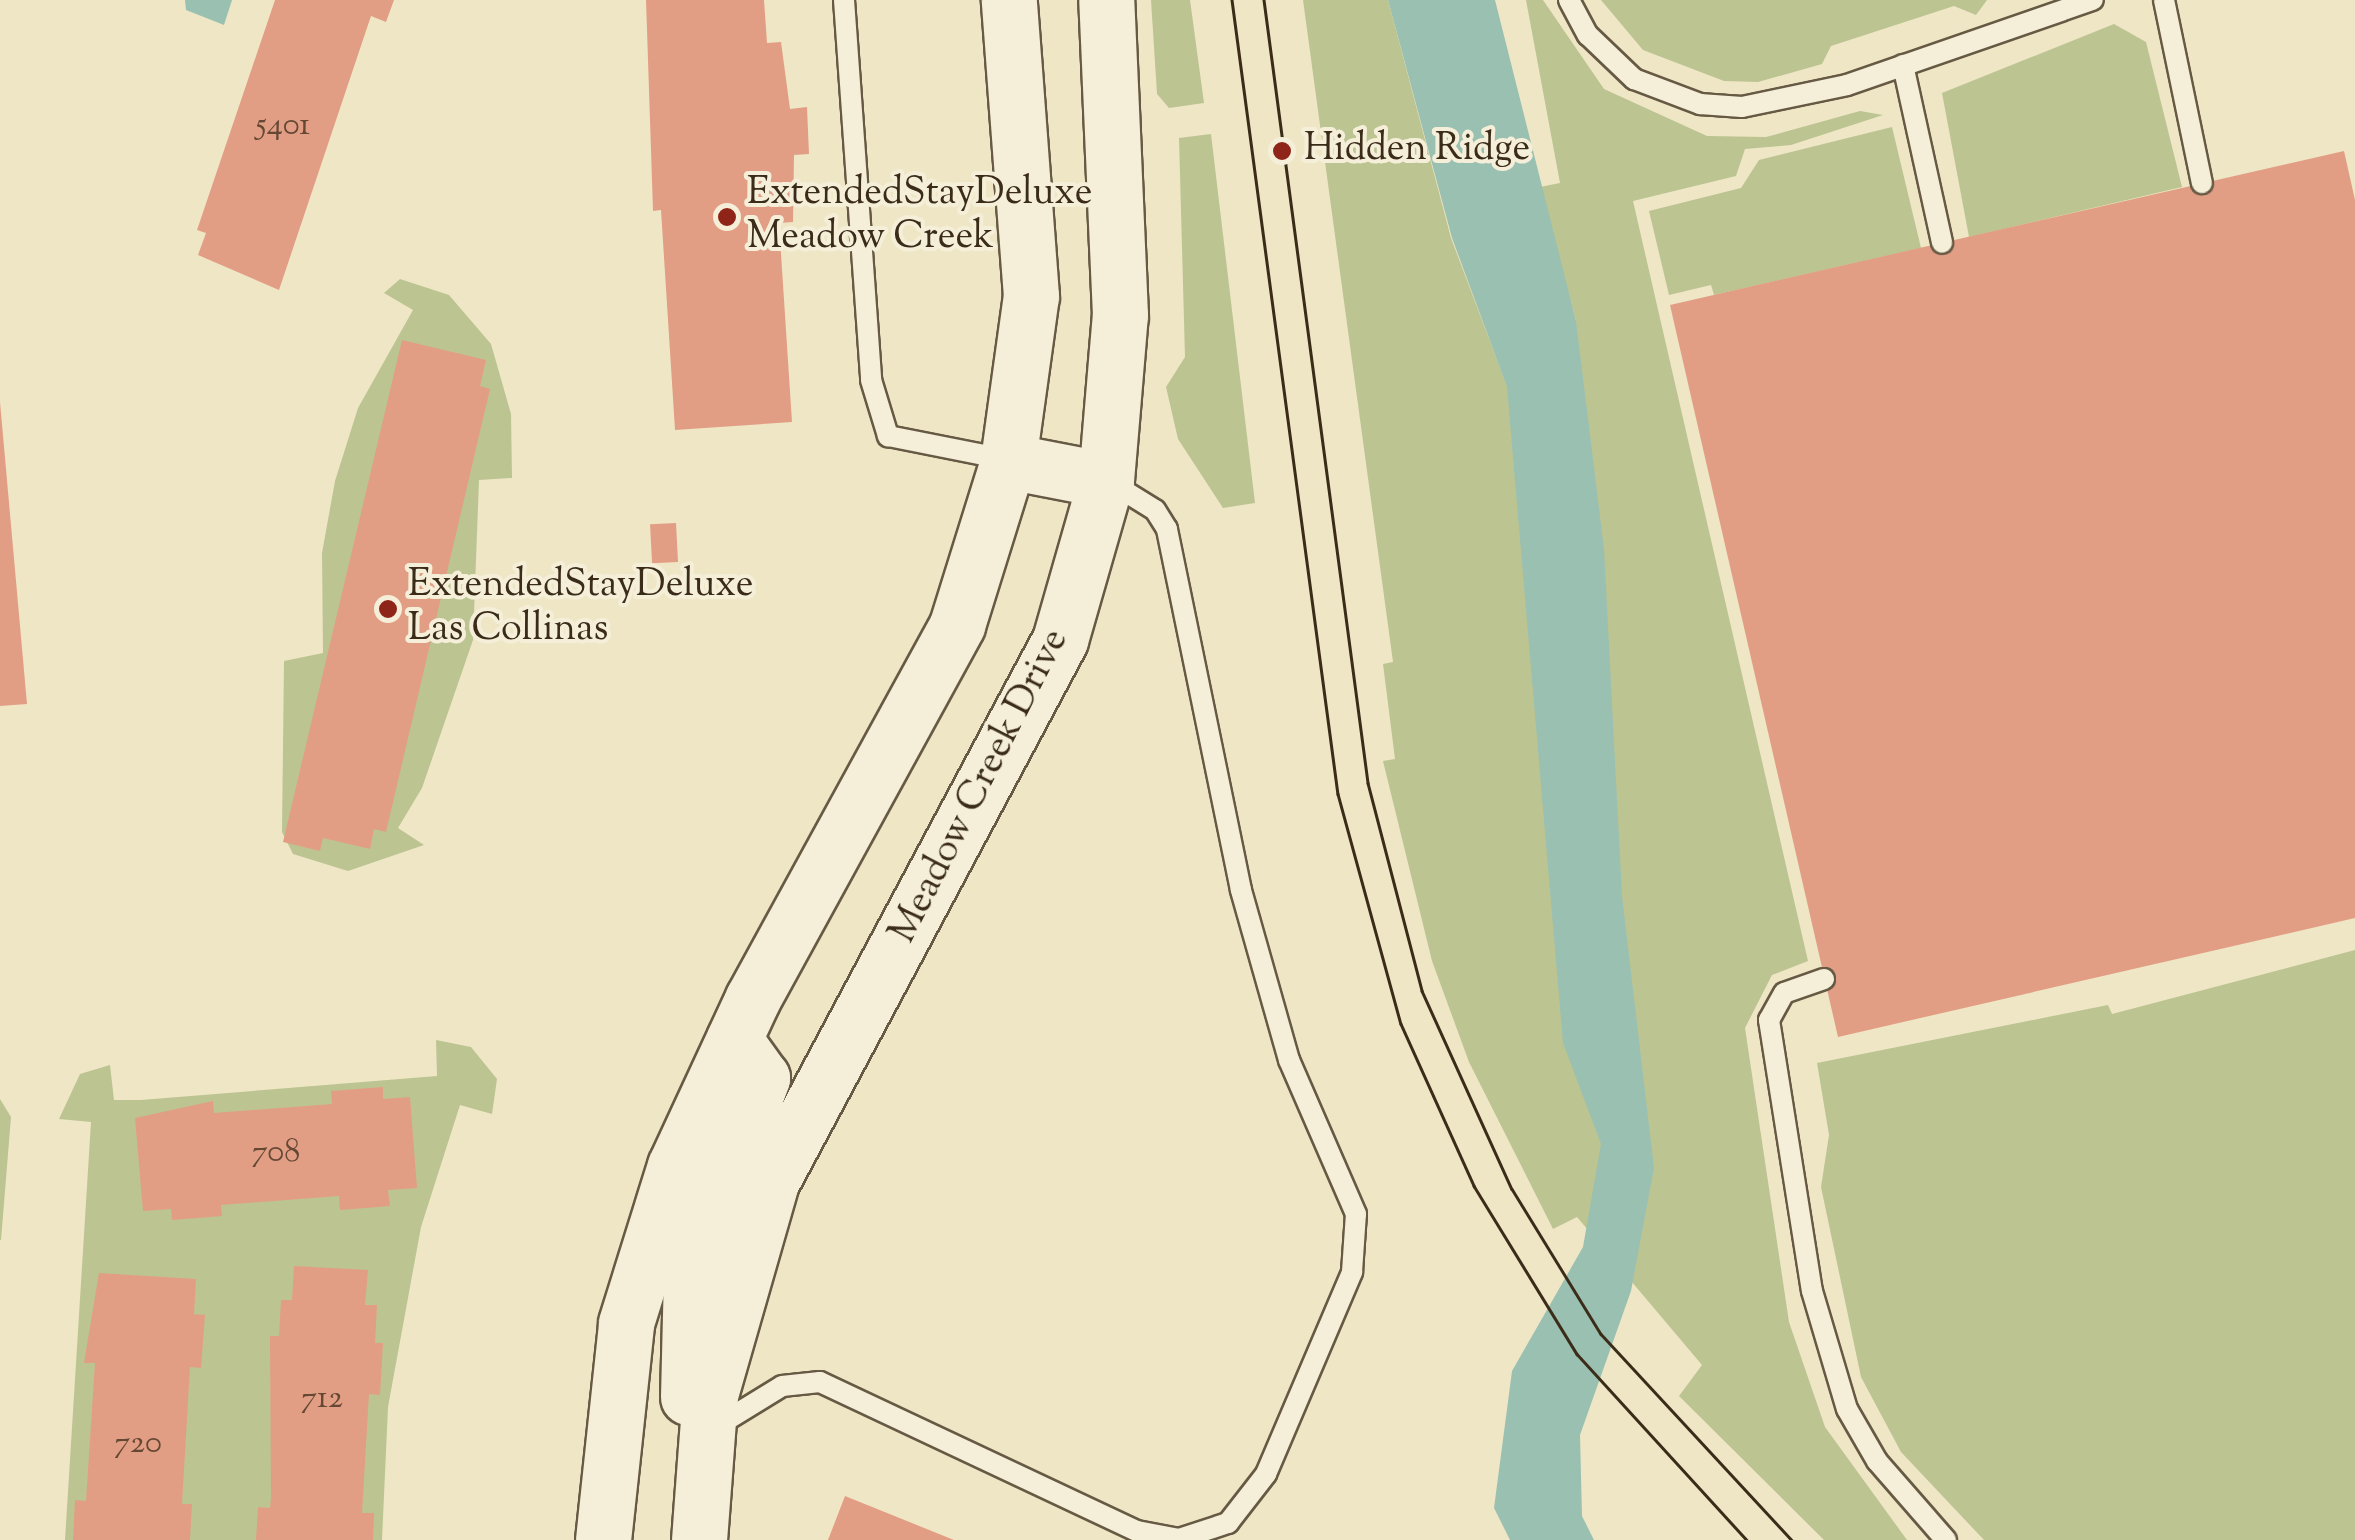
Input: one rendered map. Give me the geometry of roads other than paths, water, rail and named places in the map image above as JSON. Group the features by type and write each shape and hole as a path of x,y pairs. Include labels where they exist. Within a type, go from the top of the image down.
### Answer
{"street":[{"path":"603,1540 626,1322 675,1166 734,1040 957,625 1008,460 1031,296 1009,0"},
{"name":"Meadow Creek Drive","path":"699,1532 708,1433 771,1182 1060,640 1106,480 1120,315 1106,0"},
{"path":"1008,460 1106,480"},
{"path":"699,1532 686,1382 691,1270 762,1078 734,1040"}],"lane":[{"path":"844,0 871,380 888,436 1008,460"},
{"path":"1568,0 1588,36 1634,79 1700,104 1784,102 2093,0"},
{"path":"2164,0 2202,183"},
{"path":"1903,65 1942,243"},
{"path":"708,1433 782,1386 820,1382 1137,1531 1179,1539 1228,1524 1266,1474 1352,1272 1356,1214 1289,1060 1241,890 1167,529 1155,510 1106,480"},
{"path":"1824,979 1784,994 1770,1020 1812,1291 1848,1409 1877,1462 1946,1540"}],"tram line":[{"path":"1232,0 1338,794 1401,1024 1474,1186 1577,1354 1747,1540"},
{"path":"1264,0 1368,783 1422,991 1512,1189 1601,1334 1792,1540"}],"place":[{"name":"Hidden Ridge","path":"1282,151"},
{"name":"ExtendedStayDeluxe Meadow Creek","path":"727,217"},
{"name":"ExtendedStayDeluxe Las Collinas","path":"388,609"}]}
